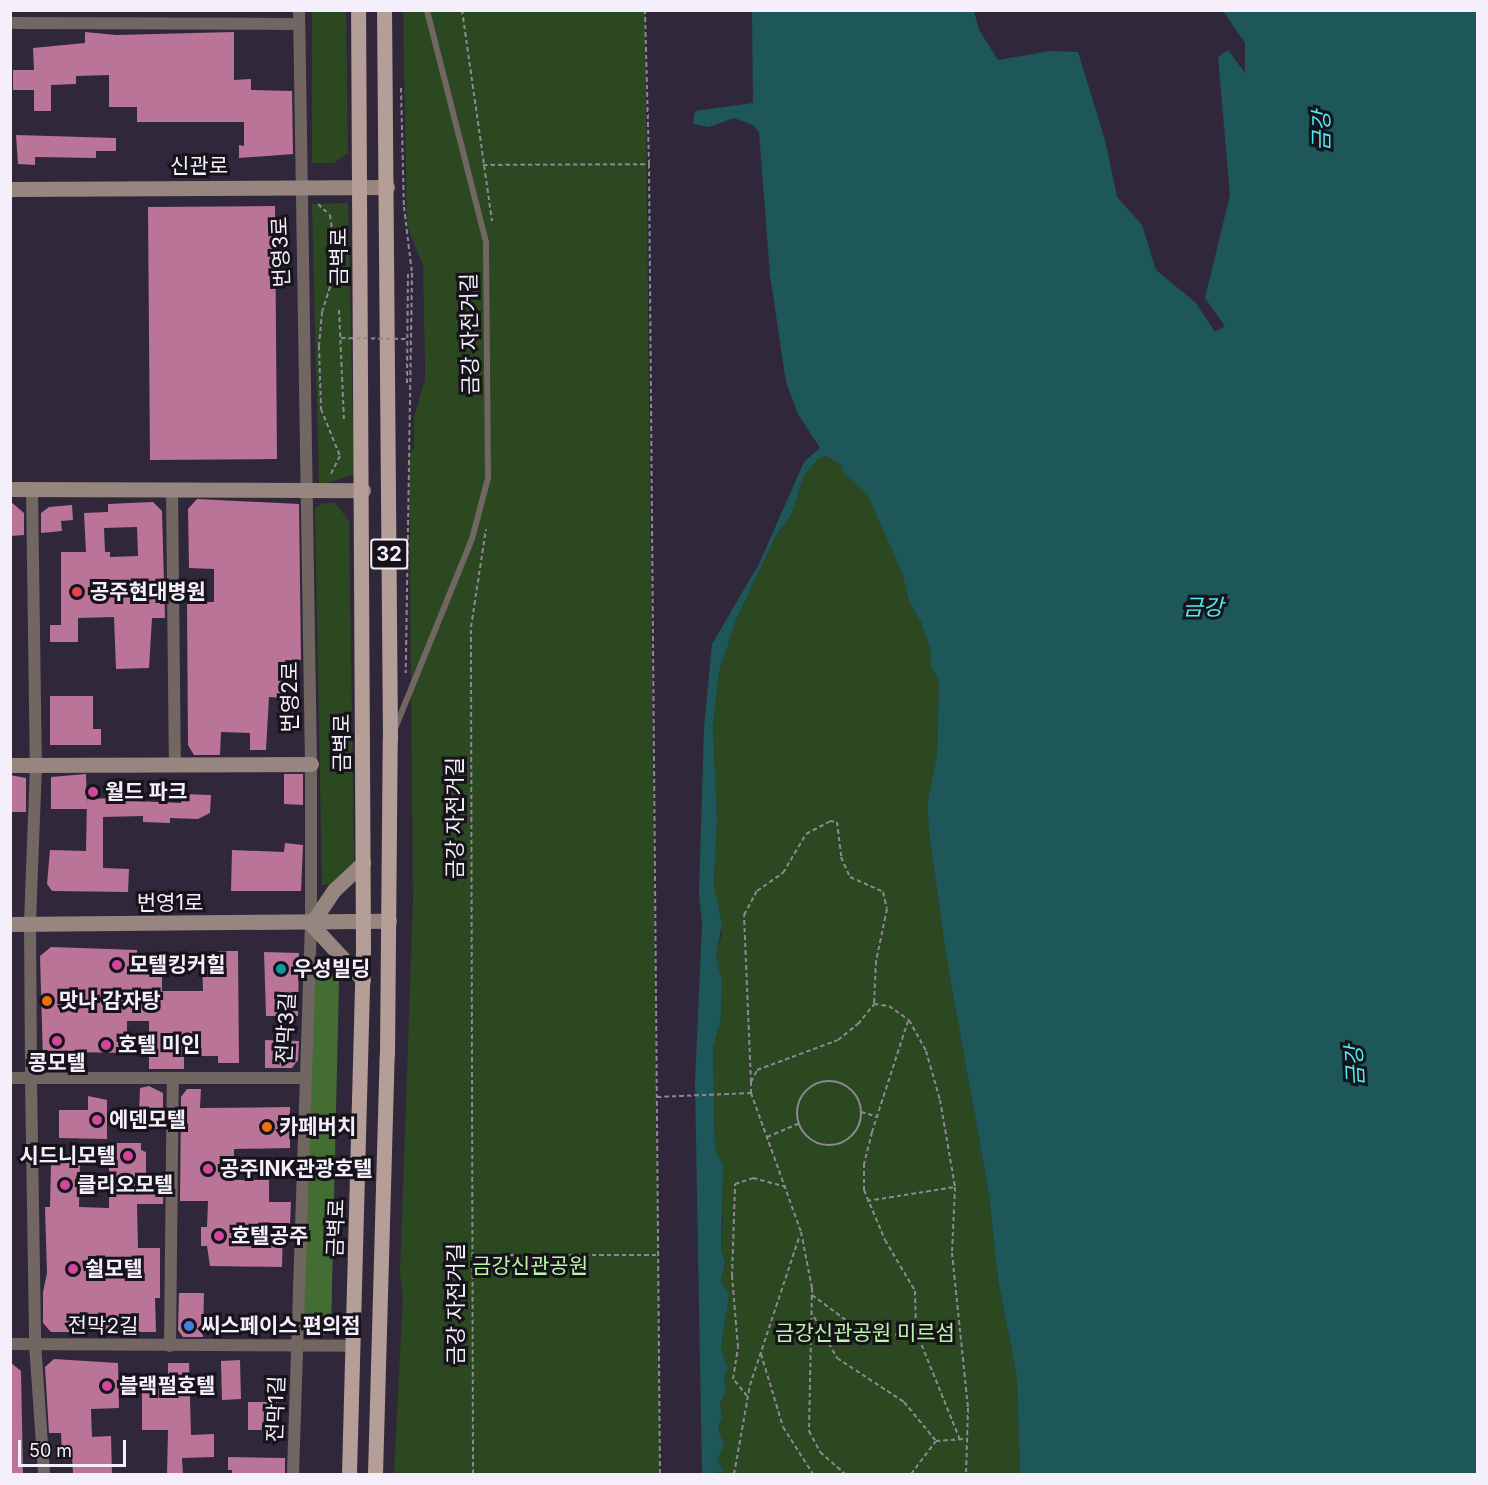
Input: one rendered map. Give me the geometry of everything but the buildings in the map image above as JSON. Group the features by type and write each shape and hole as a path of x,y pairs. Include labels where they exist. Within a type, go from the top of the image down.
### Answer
{"main road":[{"name":"금벽로","path":"349,1467 363,980 363,490 358,10"},
{"name":"32","path":"375,1474 389,921 387,187 384,10"},
{"name":"신관로","path":"10,189 387,187"},
{"path":"10,489 309,493 363,490"},
{"path":"10,765 311,764"},
{"path":"363,863 334,890 310,924 363,980"},
{"name":"번영1로","path":"10,924 310,924 389,921"},
{"path":"349,1467 361,1474"}],"street":[{"name":"번영3로","path":"298,10 300,187 309,493"},
{"path":"10,22 298,24"},
{"path":"32,489 36,765 30,924 31,1078 35,1344 44,1474"},
{"path":"172,490 175,766"},
{"name":"번영2로","path":"309,493 311,764"},
{"path":"310,924 311,764"},
{"name":"전막3길","path":"10,1078 303,1078 310,924"},
{"name":"전막2길","path":"170,1346 173,1078"},
{"path":"298,1346 303,1078"},
{"name":"전막2길","path":"10,1344 353,1346"},
{"name":"전막1길","path":"293,1474 298,1346"}],"lane":[{"path":"427,10 486,242"},
{"name":"금강 자전거길","path":"390,740 472,539 488,478 486,242"}],"path":[{"name":"금강 자전거길","path":"462,10 483,165 493,217 486,242"},
{"path":"645,10 649,164 660,1474"},
{"path":"400,82 404,207 412,273 406,683"},
{"path":"483,165 649,164"},
{"path":"318,204 330,215 329,230 336,244 337,265 322,312 319,346 321,409 340,456 328,481 339,475"},
{"path":"407,383 408,273"},
{"path":"339,310 341,400 346,432"},
{"path":"340,338 408,339"},
{"name":"금강 자전거길","path":"473,1474 471,627 486,526"},
{"path":"751,1082 757,1070 838,1040 858,1024 874,1004 876,961 887,909 884,892 850,877 841,857 837,822 830,821 806,834 783,873 756,891 744,915 751,1094 801,1232 812,1294 809,1431 820,1452 845,1474"},
{"path":"874,1004 889,1006 909,1020 926,1051 955,1187 952,1253 968,1439 966,1474"},
{"path":"909,1020 864,1164 867,1201 885,1240 915,1291 915,1331 960,1440"},
{"path":"823,1082 844,1085 852,1092 861,1112 856,1131 849,1138 830,1145 811,1140 799,1124 799,1102 813,1086 823,1082"},
{"path":"657,1097 751,1094"},
{"path":"861,1112 878,1117"},
{"path":"768,1137 799,1124"},
{"path":"747,1396 733,1379 738,1347 732,1276 735,1184 753,1178 786,1187"},
{"path":"867,1201 955,1187"},
{"path":"735,1474 747,1396 801,1232"},
{"path":"472,1255 659,1255"},
{"path":"812,1294 858,1329 880,1337 915,1331"},
{"path":"813,1313 837,1358 904,1402 936,1441"},
{"path":"761,1354 783,1427 813,1474"},
{"path":"936,1441 968,1439"},
{"path":"911,1474 936,1441"}],"green space":[{"path":"312,11 346,11 348,153 334,163 312,163"},
{"name":"금강신관공원","path":"403,11 645,11 660,1474 394,1474 403,1295 400,1274 413,901 409,454 414,448 414,417 425,380 423,265 407,226"},
{"path":"348,203 354,474 319,486 312,204"},
{"name":"금강신관공원 미르섬","path":"826,456 843,466 867,494 902,571 910,604 921,622 930,648 931,666 939,682 937,754 927,806 930,840 946,955 989,1194 998,1280 1017,1377 1020,1474 720,1474 724,1471 717,1460 724,1446 718,1427 722,1418 720,1403 726,1390 724,1373 728,1370 721,1348 729,1295 721,1280 725,1263 721,1249 723,1219 715,1150 713,1048 721,1018 722,981 716,955 722,933 714,884 717,818 713,726 719,672 736,620 775,537 792,513 804,475 818,459"},
{"path":"323,503 335,503 349,521 354,862 336,884 322,885 315,508"},
{"path":"318,960 339,981 331,1332 314,1339 303,1328 313,967"}],"water":[{"name":"금강","path":"752,11 974,11 979,30 998,60 1051,51 1078,52 1105,140 1117,197 1142,225 1156,270 1196,303 1215,332 1225,326 1205,298 1230,195 1218,57 1228,50 1245,73 1245,43 1223,11 1477,11 1477,1474 1020,1474 1017,1377 998,1280 989,1194 946,955 930,840 927,806 937,754 939,682 931,666 930,648 921,622 910,604 902,572 867,494 841,470 843,466 826,456 818,459 804,475 792,513 775,537 736,620 719,672 713,726 717,818 714,884 722,925 716,955 722,981 721,1018 713,1048 715,1150 723,1166 721,1249 725,1263 721,1280 729,1295 721,1348 728,1370 724,1374 726,1390 720,1403 722,1418 718,1427 724,1446 717,1460 724,1472 702,1474 695,1083 702,924 699,894 704,728 712,644 759,564 804,462 820,448 798,414 786,382 770,275 759,132 753,125 734,118 709,127 693,124 695,111 753,103"}],"place":[{"name":"공주현대병원","path":"77,592"},
{"name":"월드 파크","path":"93,792"},
{"name":"모텔킹커힐","path":"117,965"},
{"name":"우성빌딩","path":"281,969"},
{"name":"맛나 감자탕","path":"47,1001"},
{"name":"콩모텔","path":"57,1041"},
{"name":"호텔 미인","path":"106,1045"},
{"name":"에덴모텔","path":"97,1120"},
{"name":"카페버치","path":"267,1127"},
{"name":"시드니모텔","path":"128,1156"},
{"name":"공주INK관광호텔","path":"208,1169"},
{"name":"클리오모텔","path":"65,1185"},
{"name":"호텔공주","path":"219,1236"},
{"name":"쉴모텔","path":"73,1269"},
{"name":"씨스페이스 편의점","path":"189,1326"},
{"name":"블랙펄호텔","path":"107,1386"}]}
